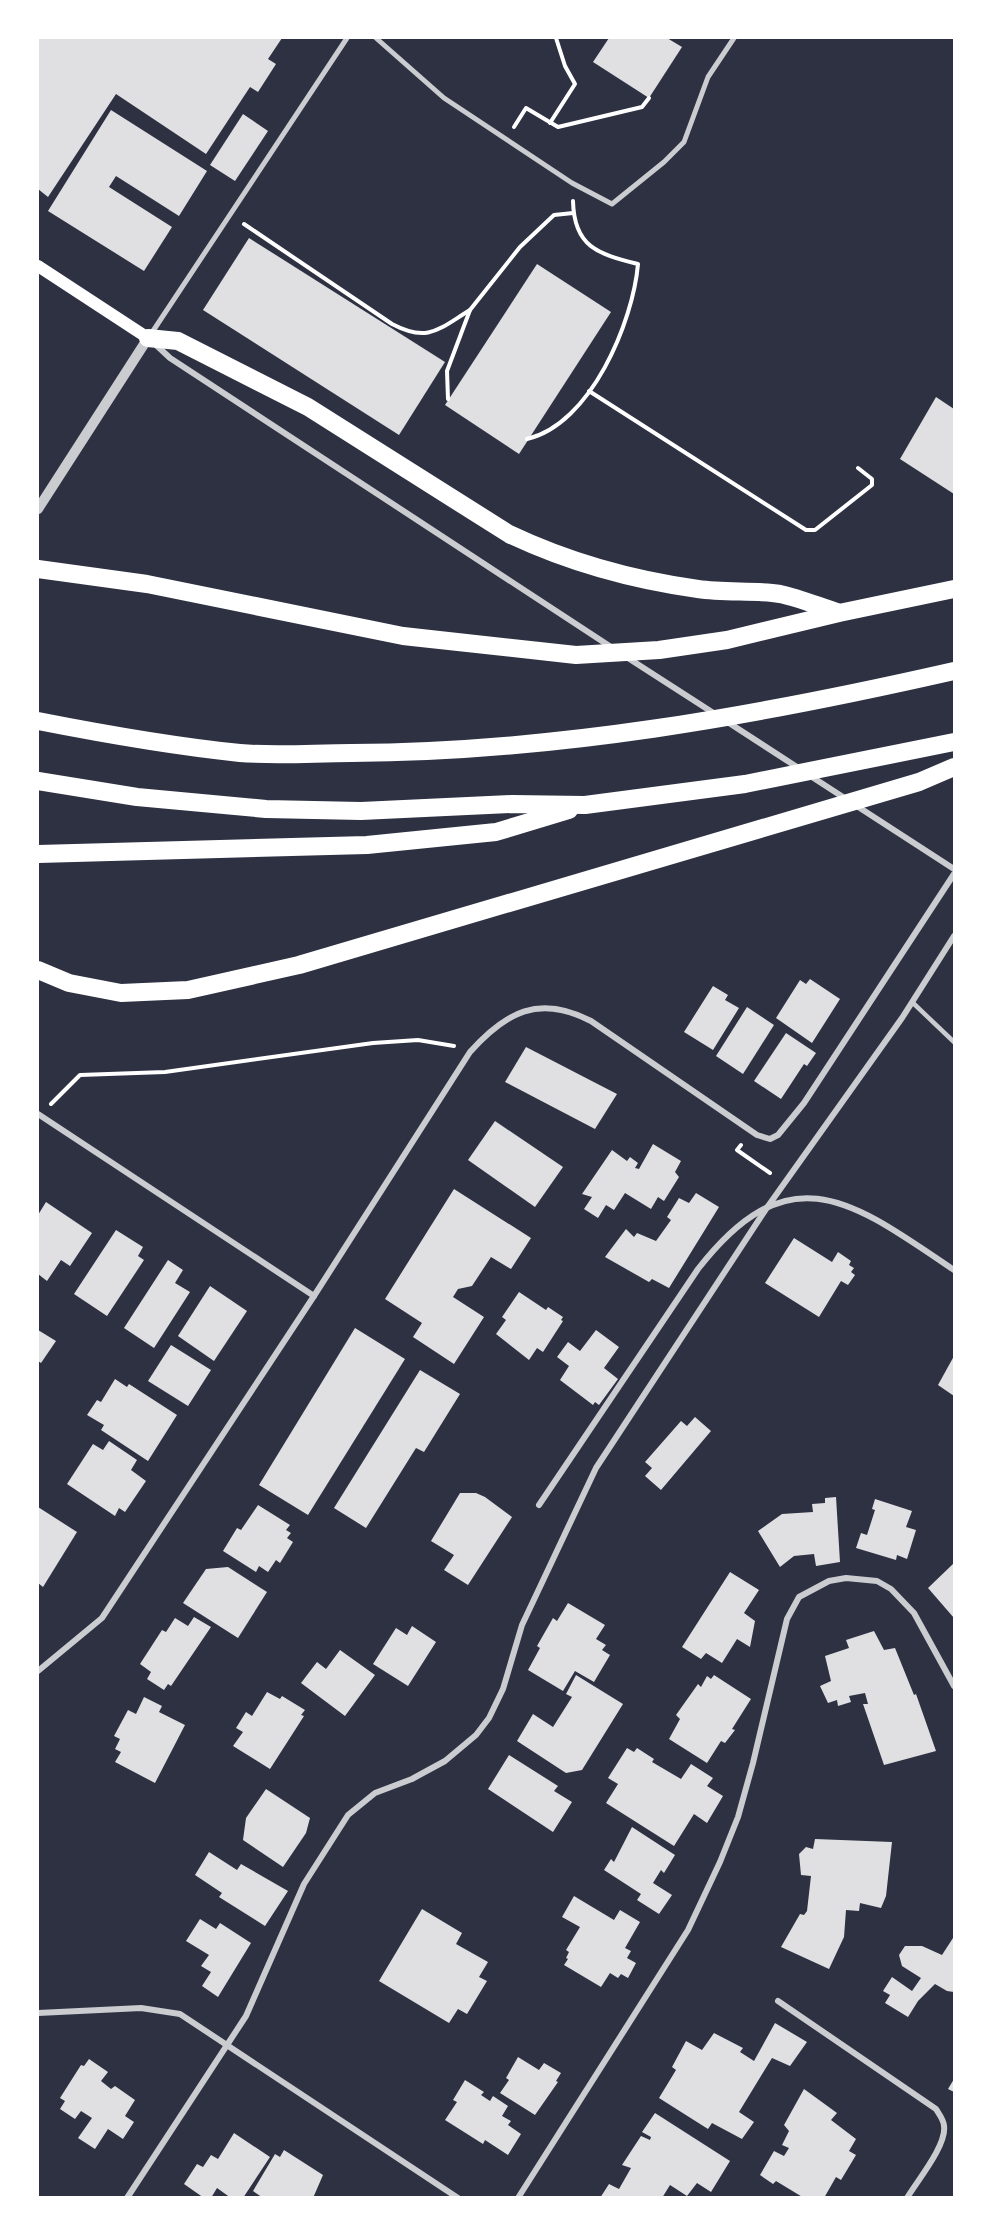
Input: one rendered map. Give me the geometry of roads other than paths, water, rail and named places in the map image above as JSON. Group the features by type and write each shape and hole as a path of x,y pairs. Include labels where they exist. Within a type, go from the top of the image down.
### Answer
{"highway":[{"path":"148,338 178,341 308,407 481,517 540,548 592,566 652,580 697,589 779,594 839,613"},
{"path":"38,569 147,584 403,636 576,655 659,650 727,640 954,589"},
{"path":"38,721 92,732 242,753 399,753 513,746 629,732 818,702 954,671"},
{"path":"38,854 254,849 423,840 496,832 585,806 745,784 954,742"},
{"path":"38,970 69,984 121,993 188,990 299,965 485,908 919,782 954,767"},
{"path":"38,781 137,797 266,809 361,811 512,804 585,806"}],"main road":[{"path":"38,266 148,338"}],"street":[{"path":"38,509 148,338 347,38"},
{"path":"376,38 444,98 572,183 612,204 664,162 684,142 708,77 734,38"},
{"path":"148,338 170,358 488,568 954,869"},
{"path":"38,1671 102,1618 314,1296 470,1052 507,1017 524,1011 556,1009 580,1016 758,1135 770,1138 778,1135 804,1103 954,874"},
{"path":"127,2198 246,2016 304,1884 348,1815 375,1793 412,1779 446,1761 476,1735 489,1718 499,1702 522,1625 596,1468 766,1209 912,1002 954,936"},
{"path":"38,1115 314,1296"},
{"path":"539,1505 698,1269 727,1234 748,1218 784,1200 806,1197 846,1205 884,1222 954,1270"},
{"path":"518,2198 688,1930 720,1862 738,1817 788,1619 799,1597 829,1581 846,1578 876,1581 891,1589 914,1612 954,1686"},
{"path":"778,2001 936,2109 944,2125 940,2144 907,2198"},
{"path":"38,2013 160,2010 180,2014 458,2198"}],"lane":[{"path":"912,1002 954,1042"}]}
